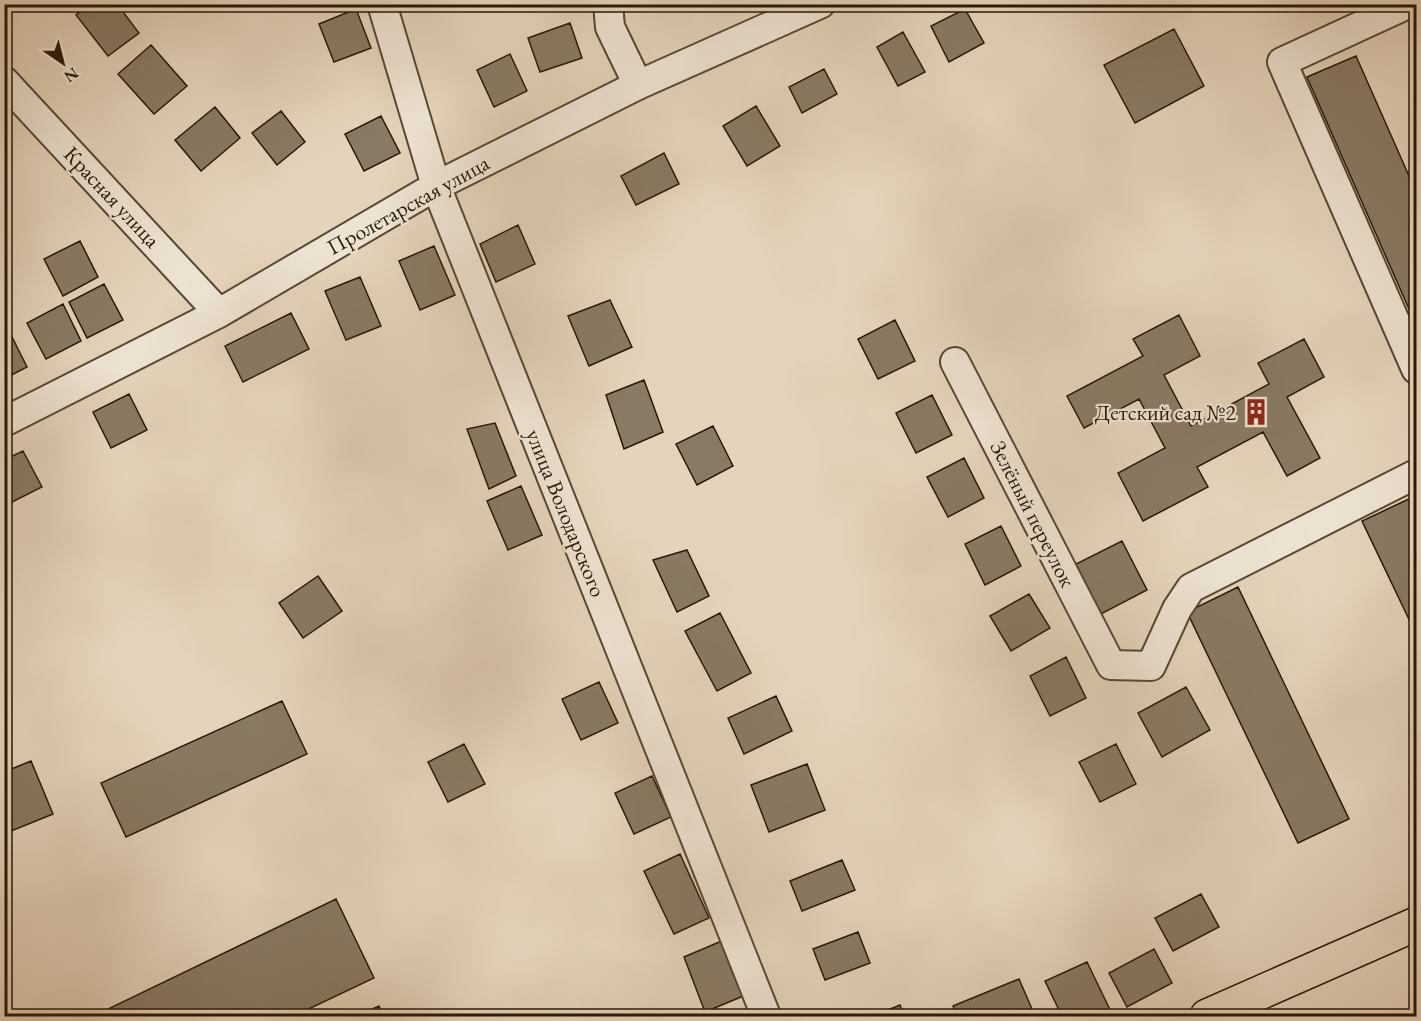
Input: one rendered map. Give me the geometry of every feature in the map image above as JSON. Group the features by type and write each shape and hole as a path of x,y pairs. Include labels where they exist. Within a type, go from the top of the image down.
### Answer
{"main road":[{"path":"1207,1017 1416,924"}],"street":[{"name":"улица Володарского","path":"382,4 436,186 766,1017"},
{"path":"608,4 610,27 638,85"},
{"name":"Пролетарская улица","path":"4,422 219,314 436,186 638,85 820,4"},
{"path":"1408,4 1282,62 1416,369"},
{"name":"Красная улица","path":"4,81 219,314"},
{"name":"Зелёный переулок","path":"955,362 1111,665 1151,666 1177,609 1191,588 1416,474"}],"building":[{"path":"90,4 117,4 139,33 108,56 76,15"},
{"path":"671,4 688,4 672,9"},
{"path":"356,9 371,48 334,62 319,24"},
{"path":"965,9 984,43 949,62 931,26"},
{"path":"570,23 582,58 540,72 528,38"},
{"path":"1174,29 1204,86 1135,123 1104,65"},
{"path":"903,32 925,72 898,86 877,47"},
{"path":"151,45 187,86 154,114 118,74"},
{"path":"510,54 527,91 494,107 477,70"},
{"path":"1356,56 1416,192 1416,325 1307,77"},
{"path":"824,69 837,94 802,113 789,87"},
{"path":"756,106 780,146 747,166 723,126"},
{"path":"215,107 240,138 201,171 175,140"},
{"path":"281,111 305,142 277,165 252,133"},
{"path":"381,116 400,153 364,171 345,134"},
{"path":"664,153 679,184 636,205 621,176"},
{"path":"518,225 535,264 496,282 480,244"},
{"path":"80,241 98,277 63,296 44,259"},
{"path":"434,246 455,295 420,310 399,261"},
{"path":"360,277 381,326 346,340 325,291"},
{"path":"104,284 123,320 87,338 69,302"},
{"path":"610,300 632,347 589,366 568,316"},
{"path":"63,304 81,341 46,359 27,323"},
{"path":"291,313 309,349 243,382 225,346"},
{"name":"Детский сад №2","path":"1179,315 1200,356 1164,375 1191,426 1269,384 1258,363 1304,339 1324,377 1287,397 1320,458 1287,476 1263,432 1197,467 1208,487 1143,521 1118,473 1165,448 1139,399 1084,428 1067,396 1143,356 1133,339"},
{"path":"895,320 915,361 878,379 858,339"},
{"path":"9,331 27,367 4,379 4,333"},
{"path":"644,380 663,432 624,449 606,395"},
{"path":"129,394 147,430 111,448 93,412"},
{"path":"932,395 952,435 916,453 896,413"},
{"path":"495,423 516,476 489,489 467,429"},
{"path":"713,426 733,466 697,485 676,444"},
{"path":"23,451 42,487 6,505 4,460"},
{"path":"964,458 984,498 948,517 927,477"},
{"path":"521,486 542,535 508,550 487,501"},
{"path":"1413,497 1416,503 1416,634 1362,521"},
{"path":"1001,526 1021,566 985,585 965,544"},
{"path":"1122,541 1147,590 1097,616 1072,566"},
{"path":"687,550 709,596 677,612 653,560"},
{"path":"318,576 342,611 303,638 279,603"},
{"path":"1238,587 1349,819 1298,843 1187,612"},
{"path":"1029,594 1050,628 1011,651 990,616"},
{"path":"720,613 751,673 717,691 685,631"},
{"path":"1066,657 1086,698 1050,716 1030,676"},
{"path":"599,682 618,723 581,740 562,699"},
{"path":"1186,687 1210,730 1162,757 1138,713"},
{"path":"776,696 792,731 744,754 728,718"},
{"path":"282,701 307,754 126,837 101,783"},
{"path":"464,744 485,784 448,802 428,762"},
{"path":"1116,744 1136,784 1100,802 1079,762"},
{"path":"31,761 53,814 4,834 4,772"},
{"path":"807,764 825,810 769,832 751,785"},
{"path":"652,776 671,817 634,834 615,793"},
{"path":"1416,778 1416,798 1409,782"},
{"path":"680,854 709,918 674,934 644,871"},
{"path":"842,860 855,890 802,911 790,881"},
{"path":"1201,894 1219,927 1173,951 1155,918"},
{"path":"336,899 374,978 294,1016 111,1016 108,1009"},
{"path":"858,932 870,963 825,980 813,949"},
{"path":"724,940 748,994 705,1012 684,957"},
{"path":"1154,949 1172,983 1127,1007 1109,973"},
{"path":"1087,962 1113,1016 1062,1016 1045,981"},
{"path":"1019,979 1035,1016 957,1016 953,1006"},
{"path":"900,1005 904,1016 873,1016"},
{"path":"379,1006 384,1016 356,1016"}],"place":[{"name":"Детский сад №2","path":"1256,412"}]}
